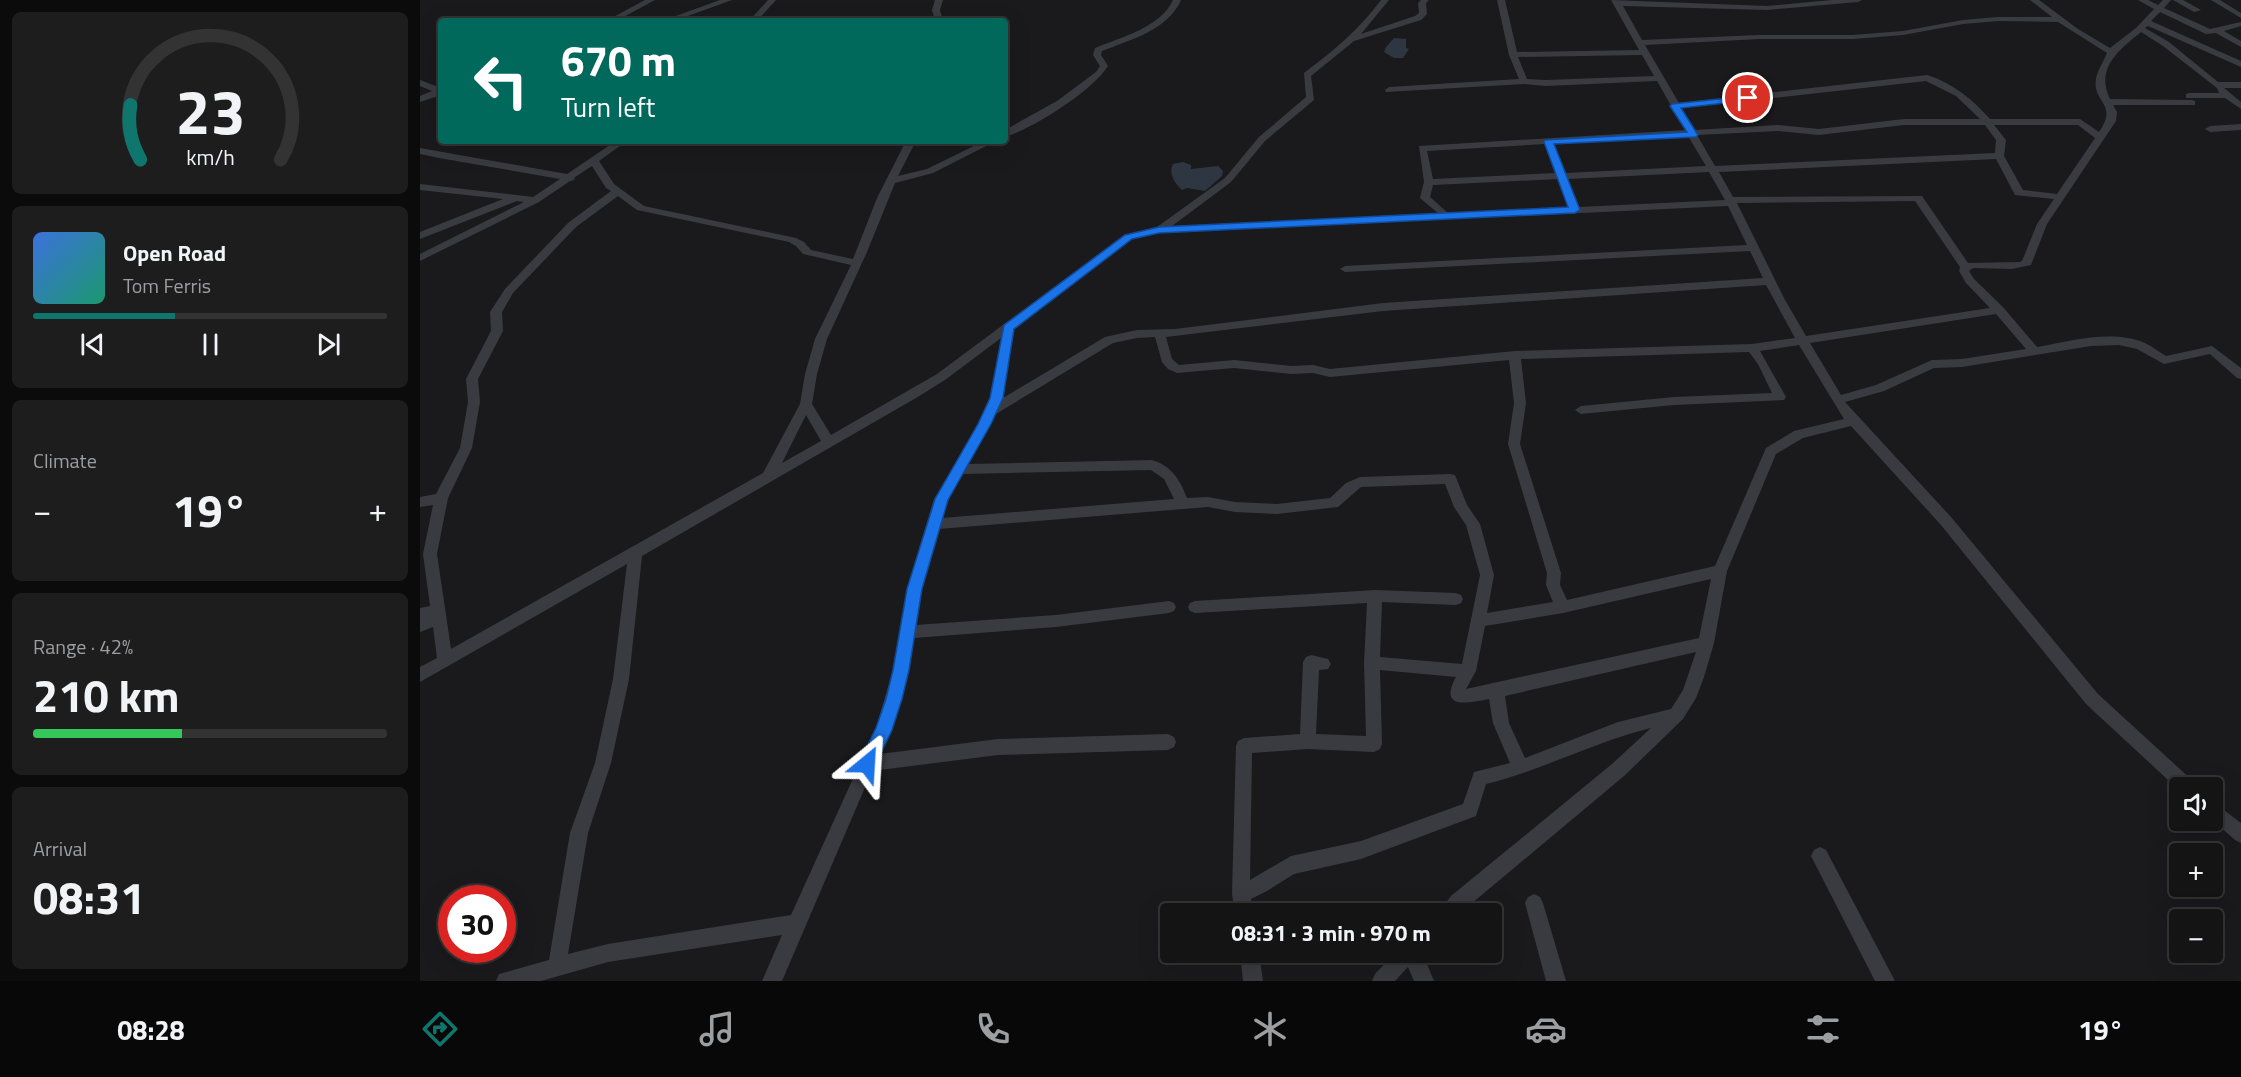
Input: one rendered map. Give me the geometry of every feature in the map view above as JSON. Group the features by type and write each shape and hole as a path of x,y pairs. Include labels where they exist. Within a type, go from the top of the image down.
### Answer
{"street":[{"path":"616,18 651,0"},
{"path":"675,18 728,0"},
{"path":"756,18 772,0"},
{"path":"938,18 936,10 939,0"},
{"path":"1008,132 1054,107 1092,79 1103,70 1104,66 1097,55 1098,50 1146,30 1172,11 1177,0"},
{"path":"1159,230 1227,180 1262,139 1311,98 1307,75 1368,24 1385,0"},
{"path":"1350,41 1418,18 1422,14 1422,3 1425,0"},
{"path":"1501,0 1513,55 1524,81"},
{"path":"1616,2 1767,8 1858,0"},
{"path":"2034,0 2075,31 2111,52"},
{"path":"2142,0 2207,32 2241,24"},
{"path":"1965,267 1973,264 2018,265 2027,263 2042,224 2111,121 2112,112 2100,79 2111,52 2143,25 2167,0"},
{"path":"2177,0 2197,10"},
{"path":"2215,0 2241,16"},
{"path":"1616,2 1731,201 1770,281 1838,400 1854,421 1946,520 2092,699 2176,777"},
{"path":"2226,7 2241,7"},
{"path":"1513,55 1759,37 1828,38 1903,33 1935,25 1981,21 2063,20"},
{"path":"2143,25 2239,65"},
{"path":"2143,25 2241,106"},
{"path":"2218,30 2241,45"},
{"path":"1389,90 1524,81 1546,83 1659,78"},
{"path":"1675,106 1927,78 1948,84 1988,121 2001,140 1999,156 2019,193 2061,196"},
{"path":"420,83 438,90"},
{"path":"2216,86 2241,86"},
{"path":"420,99 438,92"},
{"path":"2107,102 2191,99 2227,95"},
{"path":"1444,216 1442,211 1425,198 1429,182 1422,148 1693,135 1778,128 1820,132 1904,122 2080,122 2100,137"},
{"path":"2210,129 2241,127"},
{"path":"1549,142 1575,210"},
{"path":"420,258 535,200 571,178 618,144"},
{"path":"767,479 806,404 810,374 821,339 910,144"},
{"path":"891,181 930,171 985,144"},
{"path":"420,151 465,162 529,169 571,178"},
{"path":"1429,182 1999,156"},
{"path":"594,161 610,186 630,202 649,210 792,240 800,244 807,252 857,263"},
{"path":"420,186 535,200"},
{"path":"445,661 430,554 441,498 465,448 474,402 472,380 497,331 496,312 501,302 572,225 617,192"},
{"path":"420,236 515,198"},
{"path":"420,675 767,479 933,382 1128,237 1159,230 1731,201 1918,198 1965,267 1964,272 1970,281 1999,310 2034,351"},
{"path":"1345,270 1754,248"},
{"path":"991,411 1109,340 1137,334 1160,334 1395,306 1770,281"},
{"path":"1160,334 1166,360 1171,367 1178,369 1234,364 1291,370 1313,369 1330,373 1515,355 1752,348 1803,342 1999,310"},
{"path":"772,981 795,924 884,730 894,699 914,589 934,524 942,499 997,398 1008,328"},
{"path":"1838,400 1880,388 1932,364 1962,363 2091,342 2119,341 2141,346 2164,360 2212,350 2241,375"},
{"path":"1581,410 1674,402 1780,397 1763,363 1752,348"},
{"path":"1515,355 1520,403 1514,444 1554,573 1553,585 1563,607"},
{"path":"806,404 829,443"},
{"path":"1456,903 1618,770 1677,714 1690,693 1706,644 1720,571 1771,451 1799,434 1854,421"},
{"path":"959,469 1152,465 1165,471 1170,477 1183,504"},
{"path":"934,524 1208,502 1235,507 1277,509 1333,503 1339,500 1348,486 1359,482 1449,479 1461,507 1473,524 1487,575 1468,671 1458,689 1462,697 1706,644"},
{"path":"420,502 441,498"},
{"path":"557,966 579,833 603,763 621,679 635,554"},
{"path":"1478,621 1563,607 1720,571"},
{"path":"1195,608 1375,596 1456,599"},
{"path":"1242,903 1244,746 1308,741 1374,744 1372,663 1375,596"},
{"path":"907,632 1056,621 1169,607"},
{"path":"420,614 438,613"},
{"path":"420,626 438,613"},
{"path":"1308,741 1311,662 1323,664"},
{"path":"1372,663 1468,671"},
{"path":"1496,691 1501,723 1521,768"},
{"path":"1241,894 1262,885 1290,865 1370,848 1470,810 1480,778 1521,768 1618,729 1677,714"},
{"path":"867,764 998,747 1168,742"},
{"path":"2223,818 2241,834"},
{"path":"1820,856 1885,981"},
{"path":"1534,903 1556,981"},
{"path":"506,981 608,953 795,924"},
{"path":"1251,963 1253,981"},
{"path":"1382,981 1399,963"},
{"path":"1415,963 1424,981"}],"shaded area":[{"path":"1394,38 1406,39 1406,48 1409,49 1403,58 1394,58 1384,52"},
{"path":"1183,162 1191,165 1191,169 1218,166 1223,171 1222,176 1205,191 1187,188 1182,190 1171,171 1173,164"}],"route":[{"path":"867,764 884,730 894,699 914,589 942,499 985,424 997,398 1008,328 1128,237 1159,230 1575,210 1549,142 1693,135 1675,106 1748,98"}]}
